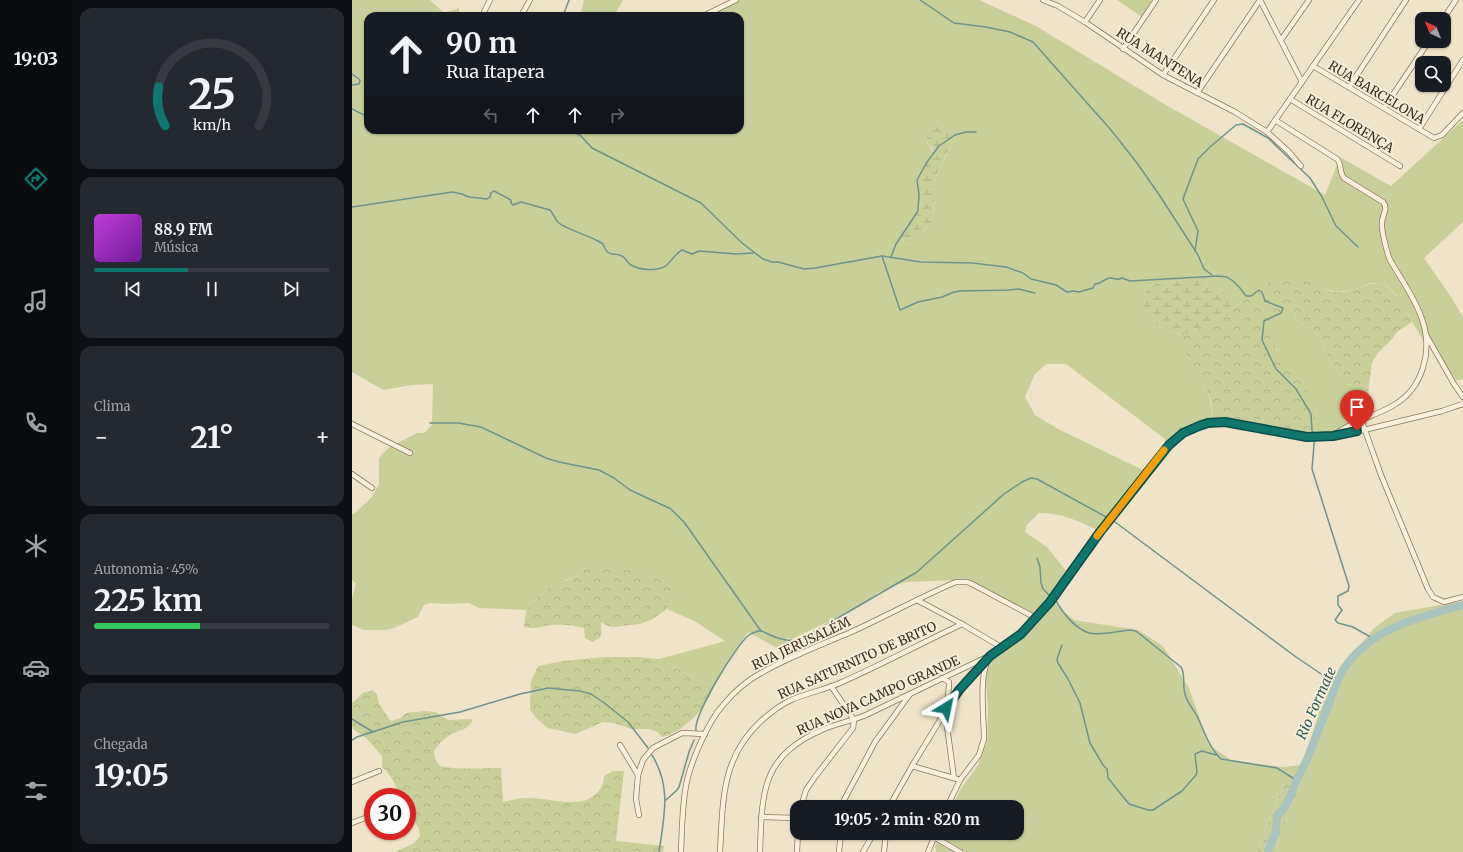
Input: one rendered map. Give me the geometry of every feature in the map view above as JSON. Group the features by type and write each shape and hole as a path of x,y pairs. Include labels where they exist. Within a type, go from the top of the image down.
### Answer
{"street":[{"path":"484,12 490,0"},
{"path":"523,12 530,0"},
{"path":"711,12 736,0"},
{"name":"RUA MANTENA","path":"1043,0 1058,6 1084,22 1163,75 1235,112 1267,132 1288,151 1300,166"},
{"path":"1084,22 1100,0"},
{"path":"1123,49 1156,0"},
{"path":"1163,75 1214,0"},
{"path":"1197,93 1260,0 1302,82"},
{"path":"1281,40 1308,0"},
{"path":"1267,132 1359,0"},
{"path":"1349,87 1406,0"},
{"path":"1448,12 1456,0"},
{"path":"1384,108 1423,48"},
{"path":"1418,129 1463,60"},
{"name":"RUA BARCELONA","path":"1313,66 1434,138 1442,135 1463,113"},
{"name":"RUA FLORENÇA","path":"1290,99 1400,166"},
{"path":"1275,120 1317,145 1337,159 1340,163 1344,178 1383,202 1386,206 1382,229 1388,254 1417,306 1425,333 1425,363 1422,372 1411,391 1394,406 1348,425 1333,436"},
{"path":"1425,333 1463,397"},
{"path":"893,800 946,708 960,689 990,656 1021,634 1050,602 1100,532 1164,451 1183,433 1208,423 1225,422 1315,437 1333,436 1442,411 1463,404"},
{"path":"1361,419 1381,475 1428,589 1433,597 1444,602 1463,597"},
{"path":"352,424 410,453"},
{"path":"352,474 372,488"},
{"name":"RUA JERUSALÉM","path":"681,852 683,804 690,767 705,734 723,704 760,673 858,629 956,582 967,582 972,584 1036,618"},
{"path":"917,600 1002,647"},
{"name":"RUA SATURNITO DE BRITO","path":"720,852 722,808 725,786 733,759 743,742 755,727 771,712 790,701 831,686 962,624"},
{"name":"RUA NOVA CAMPO GRANDE","path":"760,852 761,817 766,783 773,768 782,756 792,747 824,729 854,720 990,656"},
{"path":"950,800 960,780 979,755 984,739 983,680 986,661"},
{"path":"942,678 949,682 946,719 954,778"},
{"path":"802,800 806,790 853,728 854,720 831,686"},
{"path":"844,800 874,742 911,693"},
{"path":"639,815 636,799 638,775 643,760 653,748 682,733 705,734"},
{"path":"620,745 638,775"},
{"path":"912,766 960,780"},
{"path":"352,782 379,771"},
{"path":"761,817 790,818"},
{"path":"352,823 364,818"},
{"path":"797,852 798,840"},
{"path":"839,852 840,840"},
{"path":"862,852 870,840"},
{"path":"884,852 885,840"},
{"path":"929,851 933,840"},
{"path":"942,840 960,852"}],"green space":[{"path":"352,0 430,0 443,12 364,12 364,134 744,134 744,12 705,12 733,0 979,0 1036,26 1166,105 1325,195 1340,157 1391,186 1463,120 1463,222 1424,258 1463,317 1463,380 1456,380 1427,338 1423,340 1395,293 1387,286 1377,283 1370,283 1354,290 1336,292 1298,280 1240,303 1203,277 1150,285 1141,301 1148,318 1160,327 1181,336 1189,359 1209,395 1213,418 1200,429 1184,435 1116,515 1111,523 1112,524 1099,531 1070,518 1055,514 1039,513 1027,525 1025,532 1047,547 1067,572 1053,602 1074,620 1138,630 1163,646 1189,688 1209,745 1231,760 1282,767 1303,765 1328,682 1333,680 1340,672 1374,628 1395,613 1463,601 1463,852 1274,852 1299,788 1285,781 1256,852 936,852 935,847 938,840 1024,840 1024,800 955,800 960,790 978,765 987,742 988,709 986,684 989,664 1004,649 1024,637 1037,623 978,585 958,580 906,582 896,585 878,593 861,606 792,639 787,638 786,653 748,632 714,684 708,685 659,659 725,641 696,622 667,609 673,595 665,581 634,569 628,570 592,562 573,578 565,580 539,595 526,610 479,608 469,603 430,603 424,605 418,617 394,628 385,630 364,630 352,625 352,599 356,583 352,580 352,514 354,514 372,497 379,484 379,459 382,454 390,447 417,433 424,433 432,425 433,384 412,385 383,390 352,372","holes":["952,139 949,150 935,182 934,210 929,225 910,245 906,244 903,241 905,227 914,216 921,203 923,195 922,171 933,153 926,141","1046,364 1066,364 1165,439 1166,443 1143,470 1060,430 1035,415 1025,397 1035,374"]},
{"path":"584,0 623,0 616,12 581,12"},
{"path":"1117,0 1154,0 1142,17"},
{"path":"459,8 459,12 447,12"},
{"path":"940,125 949,133 952,139 951,145 936,176 933,218 929,225 910,245 906,244 903,239 905,228 919,208 922,199 919,178 923,168 933,153 926,141 932,129"},
{"path":"1203,277 1240,303 1203,327 1181,336 1153,323 1147,317 1141,301 1150,285"},
{"path":"1273,279 1305,281 1335,292 1347,291 1374,284 1382,284 1394,293 1412,322 1397,332 1378,353 1372,363 1368,394 1364,403 1360,404 1350,394 1347,385 1329,359 1319,335 1296,320 1295,313 1290,307 1285,308 1279,313 1273,327 1277,353 1301,378 1316,407 1315,422 1310,438 1224,425 1207,425 1213,418 1212,405 1204,386 1188,359 1181,336 1217,318"},
{"path":"1290,307 1295,313 1296,320 1319,335 1329,359 1347,385 1353,405 1354,433 1310,438 1315,422 1316,407 1277,353 1273,333 1273,327 1279,313 1285,308"},
{"path":"592,562 628,570 634,569 665,581 672,589 673,595 667,609 651,620 640,624 614,627 608,626 601,622 601,636 592,642 585,638 584,628 580,627 568,625 548,625 535,628 524,627 526,610 539,595 553,585 573,578"},
{"path":"605,657 639,657 659,659 708,685 714,684 707,701 694,717 678,730 662,737 658,732 649,729 631,729 614,723 603,722 576,734 548,728 537,719 530,710 531,681 538,666 563,661"},
{"path":"372,690 377,694 379,704 391,721 401,718 406,713 425,711 436,712 448,720 472,719 473,720 466,728 444,739 434,751 435,759 440,766 447,767 501,768 503,802 520,798 544,799 562,802 586,800 591,798 599,791 602,786 604,776 613,771 624,771 616,841 664,846 663,852 395,852 414,843 420,836 419,828 416,824 416,788 396,788 393,780 382,767 382,756 367,739 353,729 352,703 363,693"},
{"path":"1285,781 1299,788 1274,852 1256,852"}],"waterway":[{"path":"564,12 569,0"},
{"path":"920,0 954,23 1010,32 1033,42 1111,130 1137,163 1198,255 1204,269 1212,275"},
{"path":"352,74 360,81 359,84 352,85"},
{"path":"352,109 364,115"},
{"path":"1195,251 1198,231 1183,199 1198,159 1236,125 1243,124 1268,138 1310,178 1322,197 1336,226 1358,247"},
{"path":"891,257 896,244 918,211 919,194 917,180 927,162 939,146 955,135 966,132 976,132"},
{"path":"577,134 592,148 701,203 742,243 763,259 772,262 778,262 804,269 882,256 921,262 972,263 1006,267 1023,273 1031,279 1056,285 1067,292 1079,292 1093,288 1095,284 1110,278 1122,278 1130,281 1219,276 1227,277 1233,281 1246,296 1251,296 1259,290 1262,292 1265,301 1283,308 1281,313 1264,321 1262,340 1276,369 1296,389 1311,414 1312,431 1315,433 1312,469 1349,586 1348,591 1338,596 1338,605 1342,610 1335,620 1338,623 1353,627 1374,639"},
{"path":"352,207 452,192 469,197 487,199 494,191 511,200 513,205 521,202 550,210 559,223 571,230 598,241 603,244 607,252 622,256 634,267 649,270 659,269 667,265 675,255 682,250 692,254 699,251 736,254 753,253"},
{"path":"882,256 900,310 918,302 942,297 960,291 1019,289 1035,293"},
{"path":"430,423 458,423 481,427 546,458 599,470 614,478 630,490 671,509 684,522 761,631"},
{"path":"696,730 697,722 708,696 726,665 749,635 760,631 787,640 796,640 805,637 917,572 1004,494 1022,482 1031,478 1037,479 1108,518"},
{"path":"1115,522 1296,657 1336,684"},
{"path":"1037,558 1040,567 1043,589 1051,597"},
{"path":"1056,601 1070,620 1084,631 1093,634 1130,630 1136,631 1181,667 1187,700 1197,716 1210,744 1221,759 1277,768 1296,780"},
{"name":"Rio Formate","path":"1268,852 1276,831 1277,816 1284,808 1308,757 1339,677 1354,656 1367,644 1396,627 1429,614 1463,605"},
{"path":"1062,645 1057,659 1058,663 1080,703 1090,743 1107,769 1108,778 1129,804 1148,810 1153,810 1182,791 1196,775 1195,754 1202,751 1216,755"},
{"path":"352,740 403,722 460,712 520,694 548,688 580,691 591,694 628,722 648,748"},
{"path":"352,719 373,732"},
{"path":"666,800 679,787 694,740"},
{"path":"652,755 662,779 665,802 659,852"}],"slow traffic":[{"path":"1097,536 1164,450"}],"route":[{"path":"946,708 960,689 990,656 1021,634 1050,602 1100,532 1169,445 1183,433 1208,423 1225,422 1307,437 1333,436 1357,431"}]}
